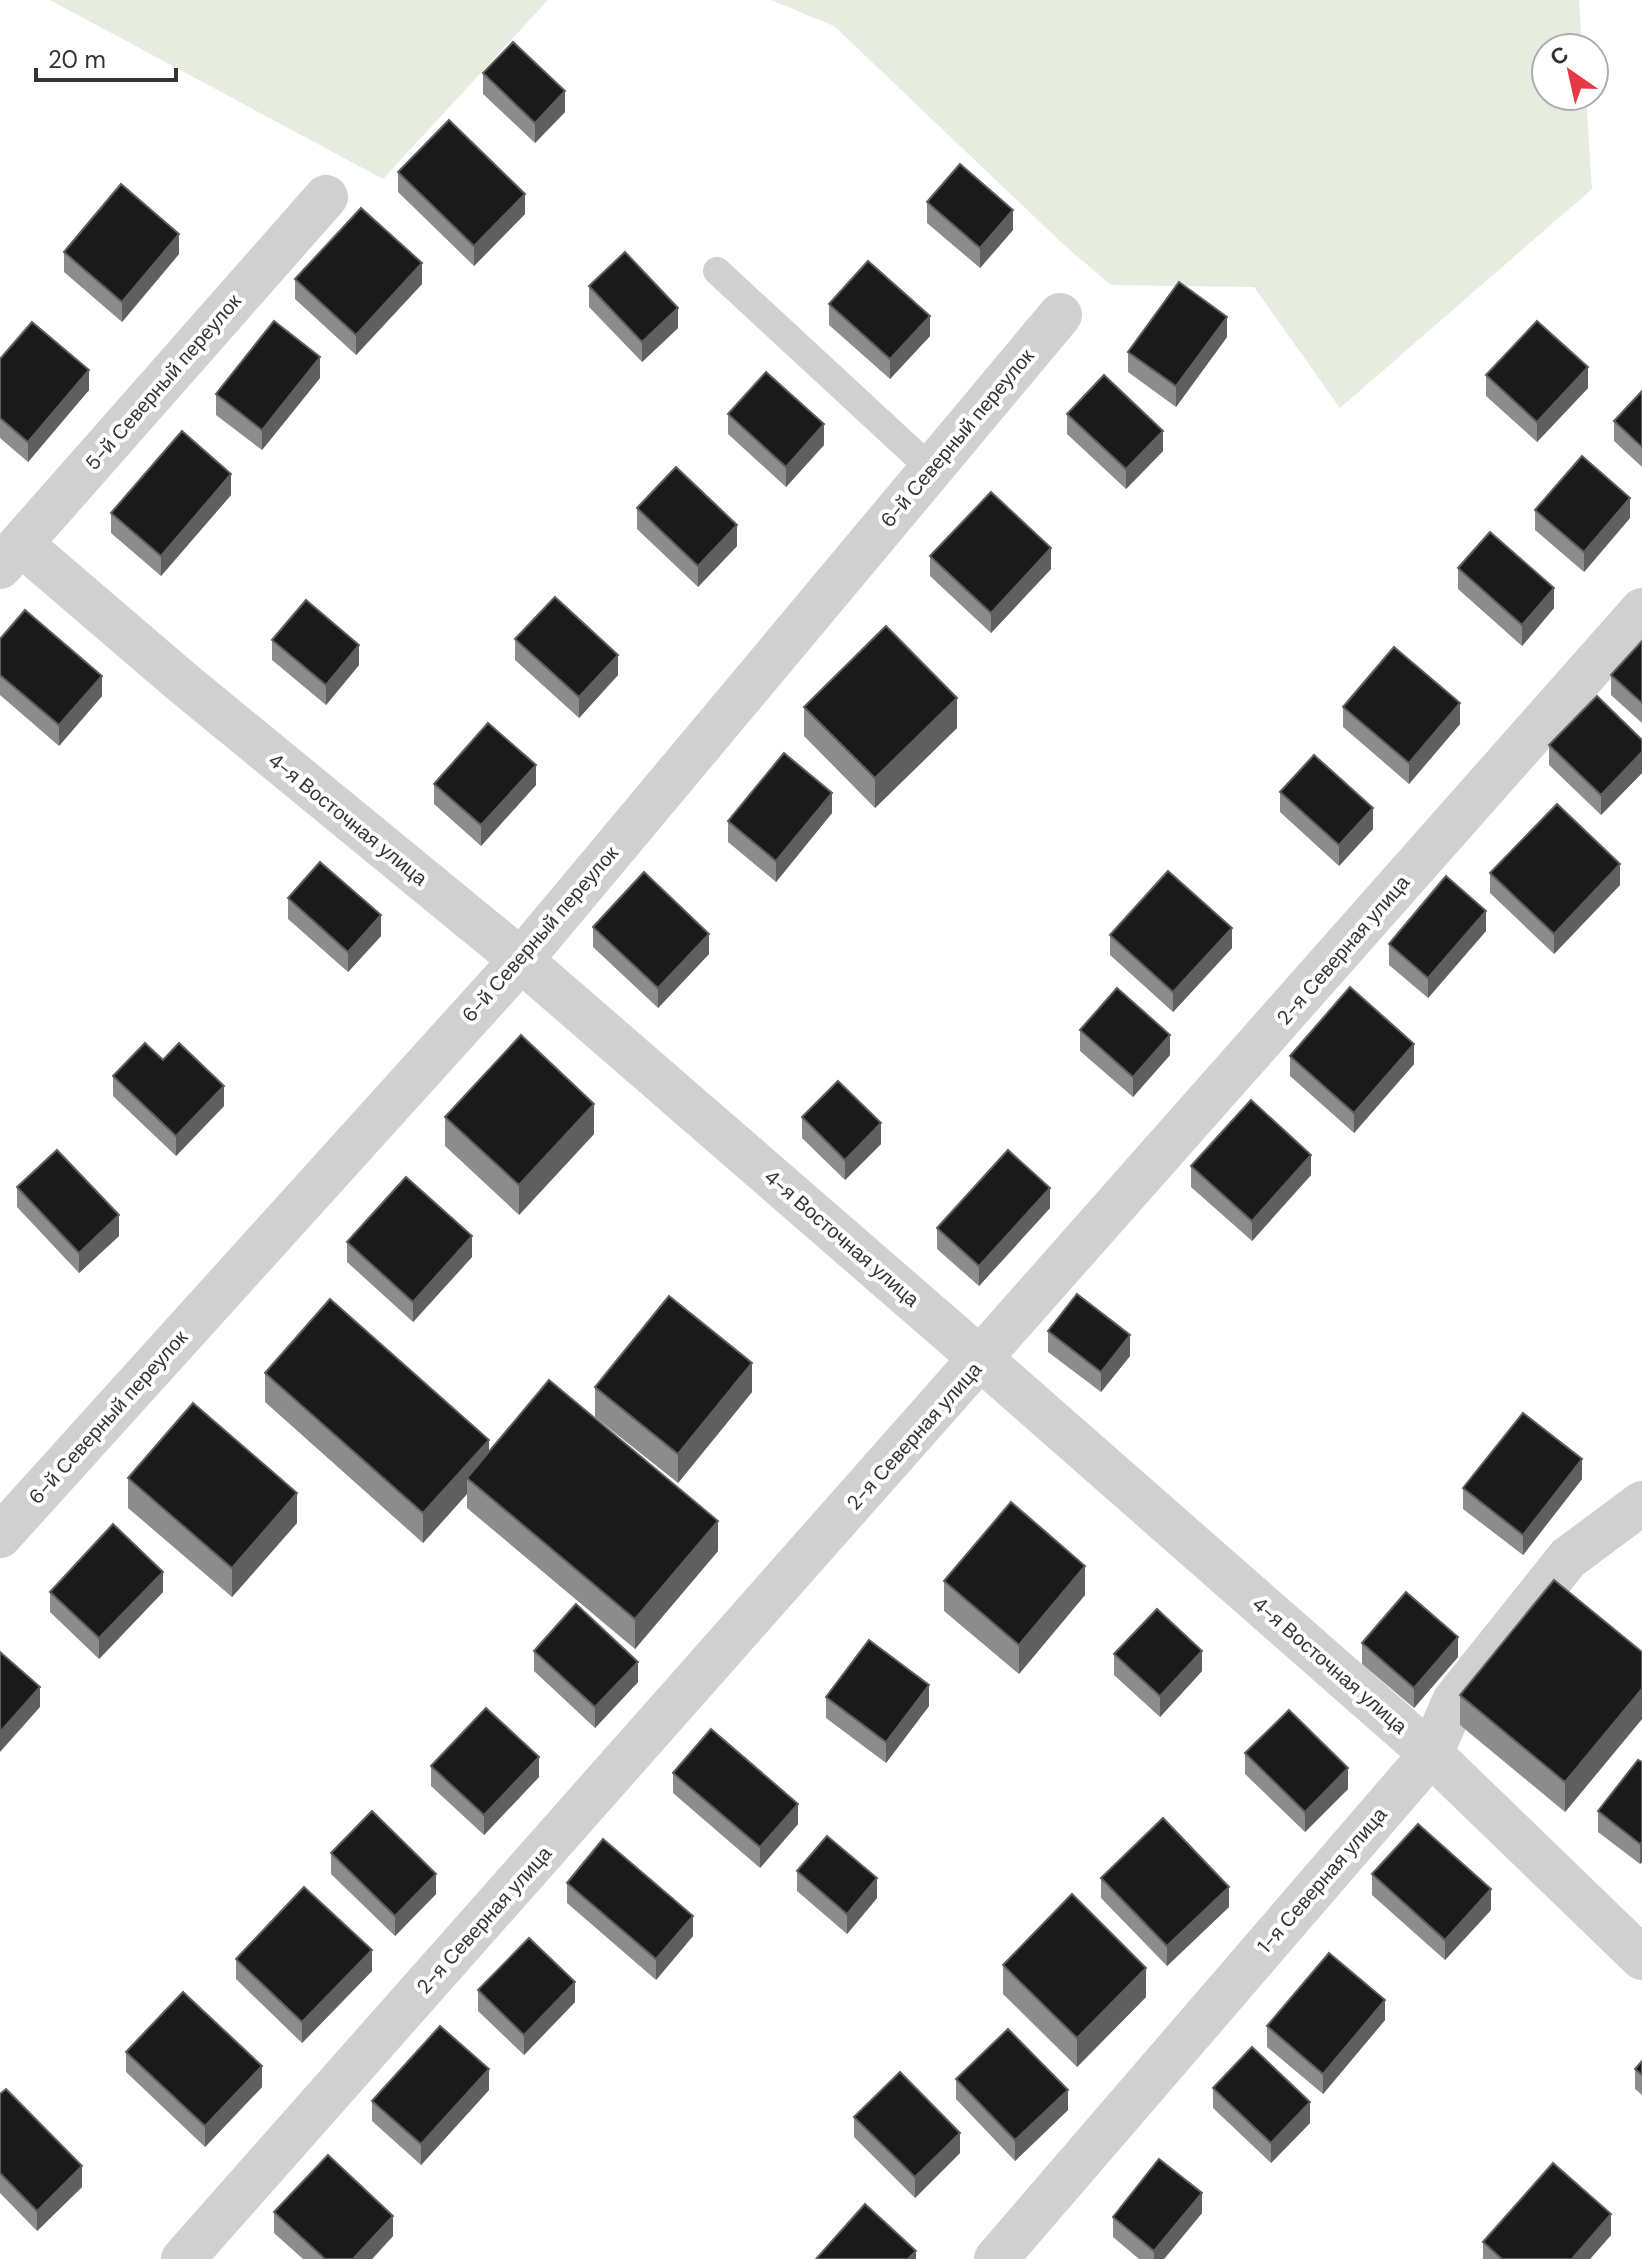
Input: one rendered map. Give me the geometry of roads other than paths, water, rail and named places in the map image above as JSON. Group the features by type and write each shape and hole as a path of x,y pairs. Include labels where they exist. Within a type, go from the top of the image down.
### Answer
{"street":[{"name":"5-й Северный переулок","path":"10,556 326,197"},
{"name":"6-й Северный переулок","path":"0,1536 521,960 1060,315"},
{"name":"4-я Восточная улица","path":"10,556 182,682 521,960 1431,1754 1642,1958"},
{"name":"2-я Северная улица","path":"183,2259 982,1360 1642,610"},
{"name":"1-я Северная улица","path":"996,2259 1431,1754 1454,1701 1568,1558 1642,1503"}],"lane":[{"path":"717,271 931,469"}]}
